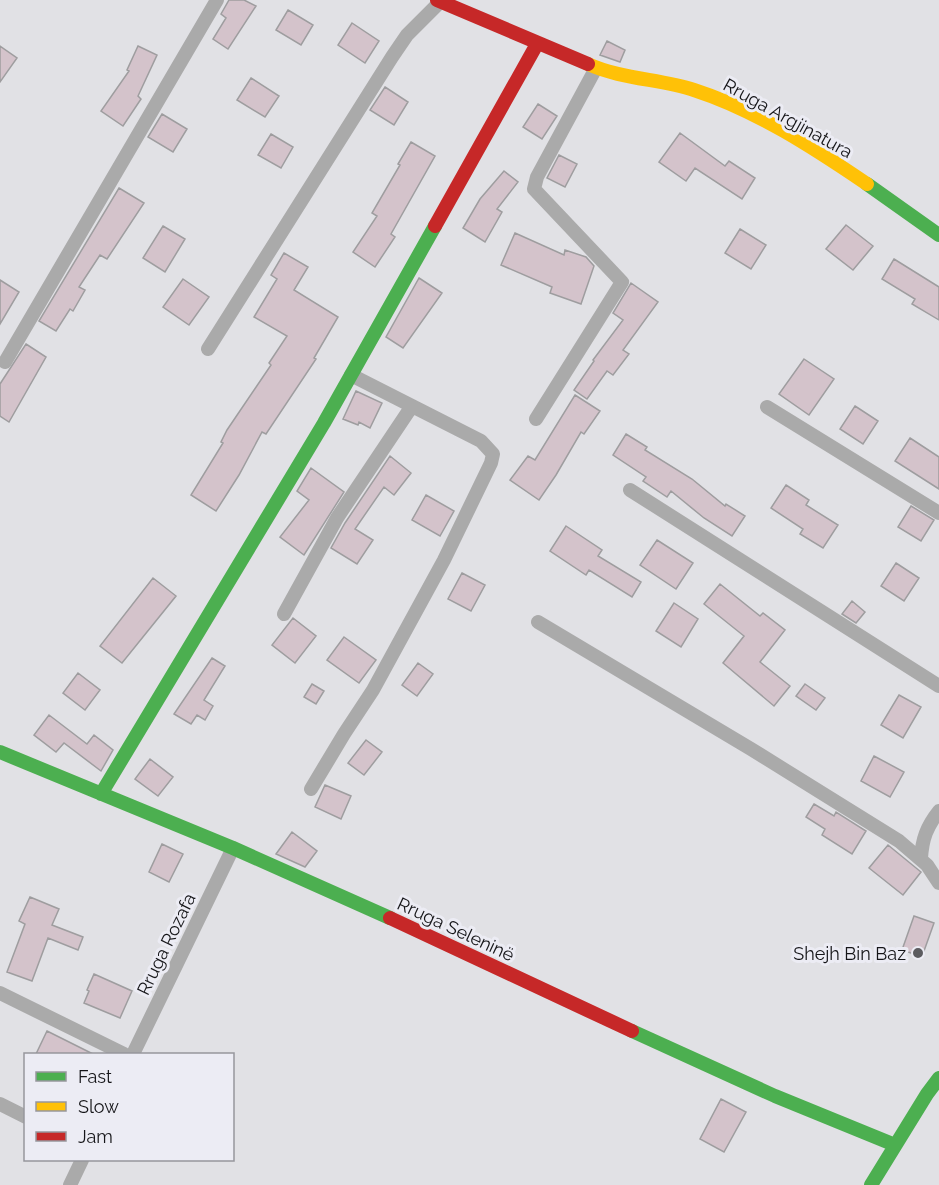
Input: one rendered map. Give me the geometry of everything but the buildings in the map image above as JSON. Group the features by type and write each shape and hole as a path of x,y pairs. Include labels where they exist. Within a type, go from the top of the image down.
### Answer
{"street":[{"path":"6,362 217,0"},
{"path":"208,349 402,42 438,1"},
{"name":"Rruga Argjinatura","path":"438,1 596,69 621,76 682,86 708,95 740,110 845,170 939,235"},
{"path":"101,794 318,434 537,44"},
{"path":"536,419 622,282 534,189 537,177 596,69"},
{"path":"311,789 378,681 444,560 492,464 493,454 481,441 351,375"},
{"path":"284,614 337,518 412,406"},
{"path":"767,407 939,513"},
{"path":"630,490 939,686"},
{"path":"537,622 751,749 899,841 921,859 939,883"},
{"name":"Rruga Seleninë","path":"0,752 233,848 417,930 775,1096 895,1145"},
{"path":"921,859 927,827 939,811"},
{"name":"Rruga Rozafa","path":"133,1053 233,848"},
{"path":"0,993 122,1053"},
{"path":"871,1185 939,1078"},
{"path":"0,1104 24,1116"},
{"path":"70,1185 82,1161"}],"traffic: fast":[{"path":"867,184 939,235"},
{"path":"101,794 324,423 435,226"},
{"path":"0,752 233,848 390,918"},
{"path":"632,1031 775,1096 895,1145"},
{"path":"871,1185 939,1078"}],"traffic: slow":[{"path":"588,64 614,73 681,86 717,98 784,131 867,184"}],"traffic: jam":[{"path":"437,0 588,64"},
{"path":"435,226 537,44"},
{"path":"390,918 632,1031"}],"place":[{"name":"Shejh Bin Baz","path":"918,953"}]}
